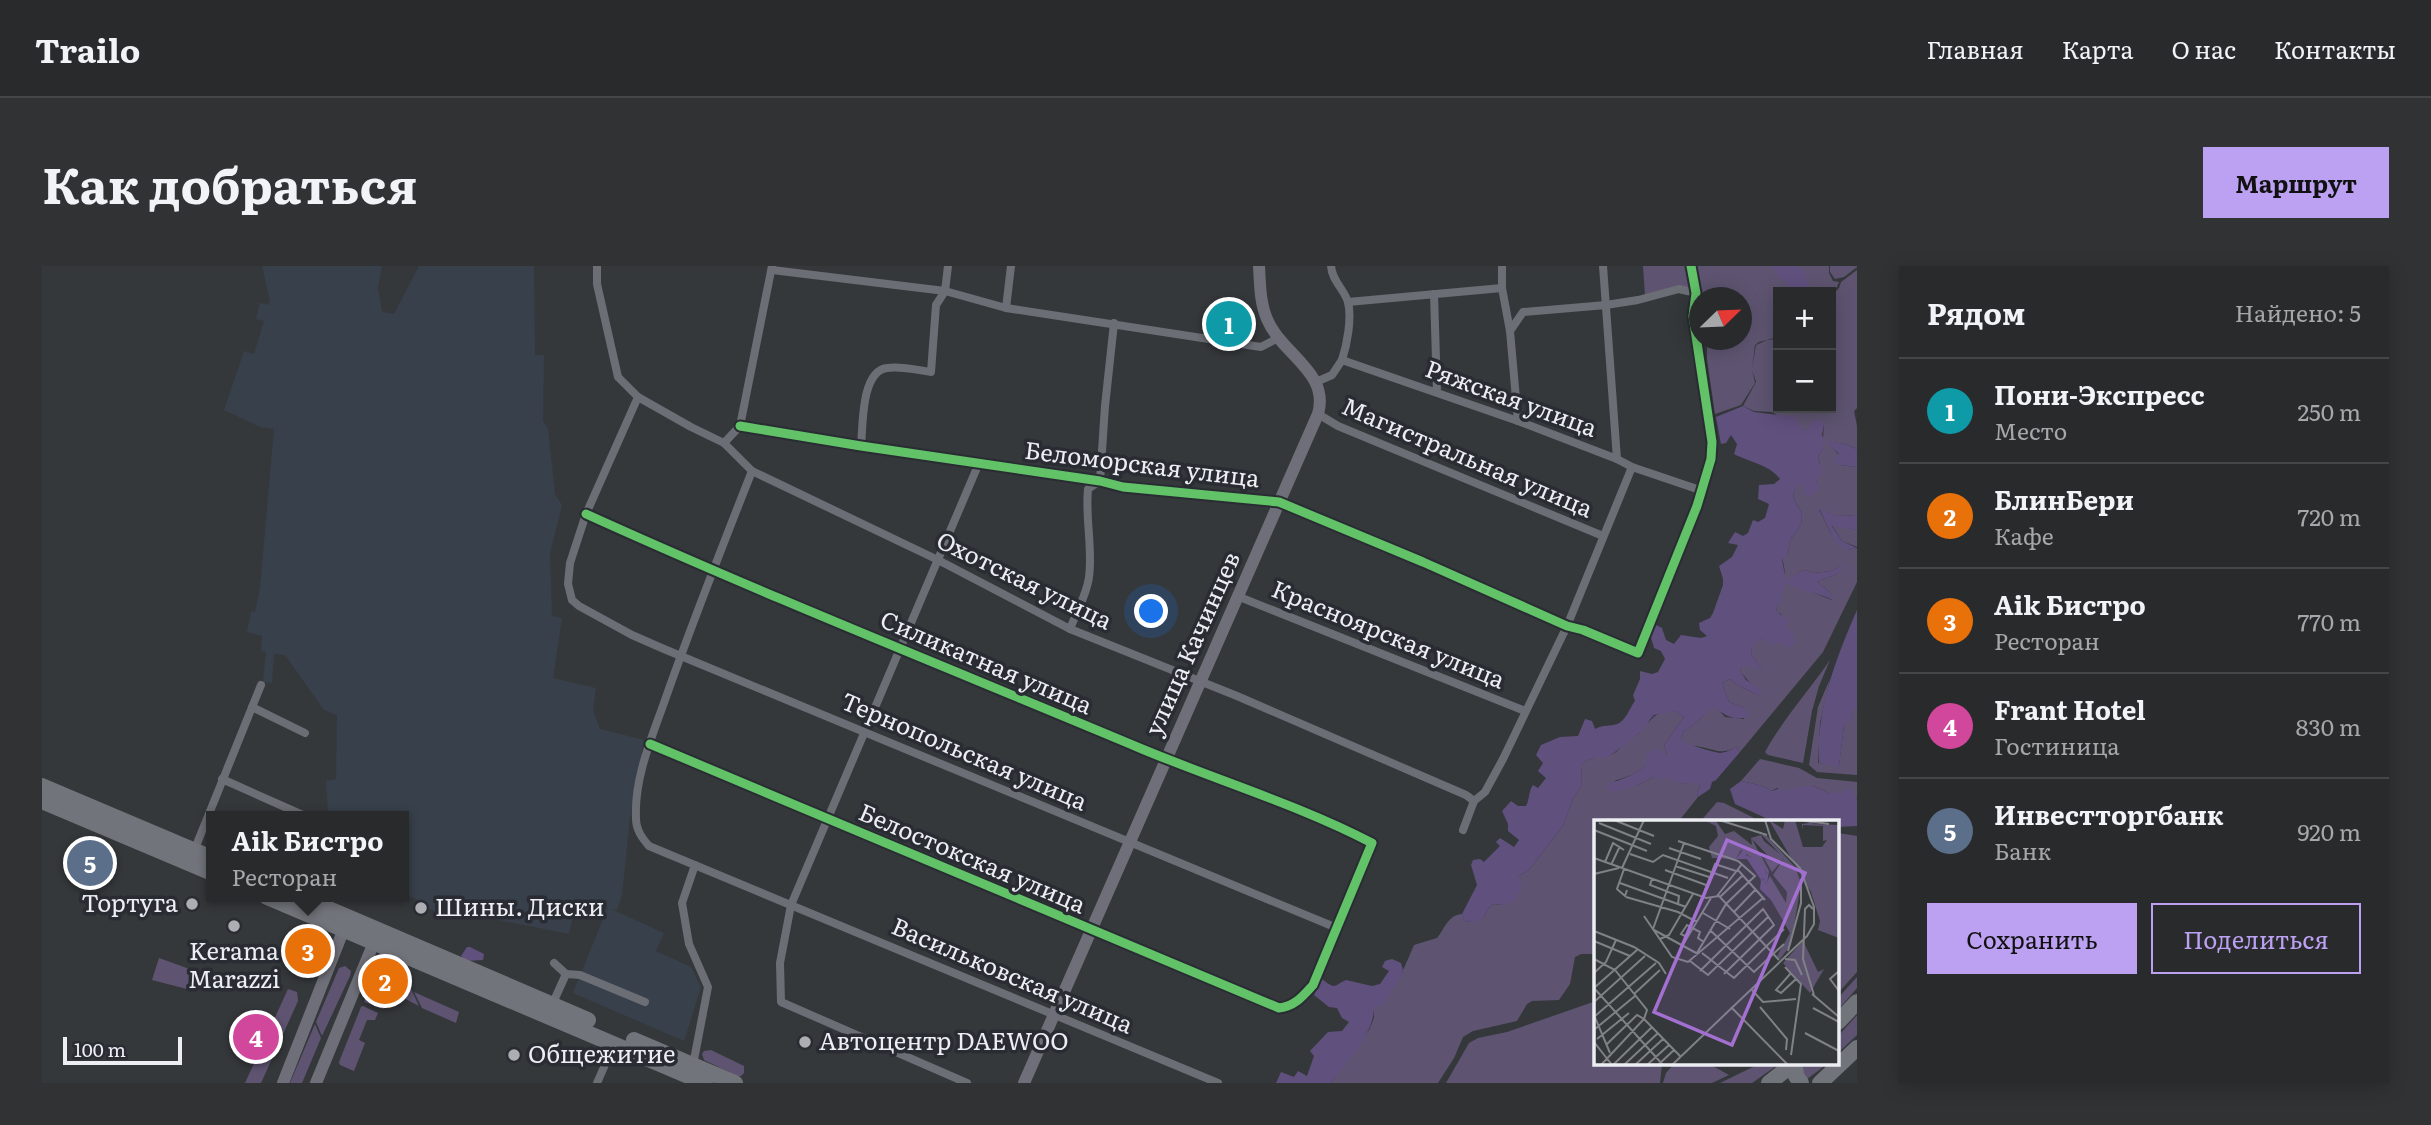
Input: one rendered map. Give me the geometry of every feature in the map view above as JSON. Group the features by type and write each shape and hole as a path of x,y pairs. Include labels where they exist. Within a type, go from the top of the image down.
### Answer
{"highway":[{"path":"42,786 206,856"},
{"path":"42,801 206,870"},
{"path":"282,902 377,936 705,1083"},
{"path":"309,902 346,924"},
{"path":"377,936 443,954 735,1083"},
{"path":"1840,1021 1857,1002"},
{"path":"1840,1064 1857,1048"},
{"path":"1769,1083 1791,1066"},
{"path":"1794,1066 1801,1083"},
{"path":"1820,1082 1837,1066"}],"main road":[{"path":"1259,266 1261,300 1267,319 1278,338 1316,382"},
{"name":"улица Качинцев","path":"1024,1083 1318,414 1321,404 1316,382"},
{"path":"283,1083 346,924"},
{"path":"316,1083 377,936"}],"street":[{"path":"586,514 638,397 618,377 599,296 597,266"},
{"path":"838,266 838,278"},
{"path":"860,446 871,376 884,368 931,372 936,305 946,290 948,266"},
{"path":"1006,308 1011,266"},
{"path":"1316,382 1332,376 1348,345 1348,302 1332,276 1331,266"},
{"path":"1502,266 1502,288 1510,331 1518,421"},
{"path":"1603,266 1617,459"},
{"path":"1691,266 1695,287"},
{"path":"724,443 740,426 772,268 946,290 1006,308 1261,347 1278,338"},
{"path":"1348,302 1502,288"},
{"path":"1510,331 1523,312 1606,305 1679,289 1689,291"},
{"path":"1434,294 1437,392"},
{"path":"1070,629 1089,580 1086,512 1088,489 1100,481 1104,407 1114,323"},
{"path":"1698,350 1712,442 1711,459 1700,490"},
{"name":"Ряжская улица","path":"1342,360 1518,421 1632,467 1700,490"},
{"name":"Охотская улица","path":"638,397 724,443 752,471 938,560 1070,629 1201,682 1466,795 1474,801"},
{"name":"Магистральная улица","path":"1318,414 1338,426 1603,536"},
{"name":"Беломорская улица","path":"740,426 1100,481 1124,487 1279,502 1567,626 1583,629 1638,653 1697,506 1700,490"},
{"path":"967,1083 781,1002 780,963 791,905 979,463"},
{"path":"1463,830 1474,801 1485,792 1503,759 1567,626 1632,467"},
{"name":"Васильковская улица","path":"752,471 649,744 642,768 635,819 639,835 649,846 1218,1083"},
{"name":"Силикатная улица","path":"586,514 713,571 1165,758 1327,820 1372,843 1337,928"},
{"name":"Тернопольская улица","path":"586,514 570,563 568,584 572,600 579,606 632,635 1337,928"},
{"name":"Красноярская улица","path":"1237,596 1525,711"},
{"path":"210,811 261,685"},
{"path":"252,707 305,733"},
{"name":"Белостокская улица","path":"649,744 1279,1008 1290,1007 1313,985 1337,928"},
{"path":"222,779 294,811"},
{"path":"194,851 206,820"},
{"path":"693,1065 708,987 689,944 682,903 695,865"},
{"path":"554,963 566,974 580,975 645,1002"},
{"path":"552,1004 566,974"},
{"path":"597,1083 615,1043"}],"shaded area":[{"path":"262,266 382,266 378,288 382,312 394,314 419,266 534,266 535,355 544,355 543,421 548,429 555,494 562,505 550,554 552,616 562,618 553,678 596,688 593,710 600,729 644,740 630,817 622,895 617,910 611,909 664,933 656,951 691,967 701,987 684,1041 573,993 608,907 598,904 596,916 574,911 569,934 439,908 438,912 417,904 418,900 409,896 409,811 328,811 326,781 336,779 337,715 324,710 285,655 274,654 272,683 263,682 266,652 261,651 262,636 247,632 260,588 274,429 260,427 224,410 244,351 254,354 264,321 256,319 260,303 268,305 270,301"},
{"path":"1643,266 1829,266 1833,281 1839,282 1836,289 1773,287 1773,338 1755,345 1752,369 1756,345 1773,339 1773,413 1754,411 1743,406 1756,382 1752,370 1755,383 1741,405 1715,414 1707,350 1752,350 1752,287 1689,287 1689,290 1678,286 1645,295"},
{"path":"1772,266 1795,266 1805,272 1808,287 1789,287"},
{"path":"1830,266 1857,267 1844,277 1835,279 1830,272"},
{"path":"1857,270 1857,408 1854,411 1857,449 1826,441 1839,455 1839,465 1857,467 1857,515 1836,516 1819,509 1831,534 1847,550 1857,548 1857,582 1823,652 1740,752 1737,747 1719,751 1682,743 1684,731 1715,706 1725,717 1744,719 1745,708 1729,702 1722,683 1730,679 1740,687 1761,696 1740,671 1743,664 1762,669 1751,654 1752,645 1756,640 1794,635 1787,630 1781,614 1776,612 1784,579 1782,558 1788,556 1790,541 1802,519 1794,498 1795,489 1799,482 1816,483 1824,425 1802,430 1774,413 1836,413 1836,291 1841,282","holes":["1843,566 1837,574 1817,582 1830,592 1832,600 1786,582 1805,570 1814,573"]},
{"path":"1743,406 1754,412 1795,417 1802,430 1809,428 1811,423 1818,419 1824,425 1822,451 1818,456 1822,472 1816,482 1820,488 1809,497 1803,491 1803,484 1799,483 1795,489 1794,498 1802,519 1790,541 1788,556 1782,559 1786,581 1805,570 1814,573 1830,571 1845,565 1837,574 1817,582 1830,592 1833,600 1786,583 1776,611 1789,621 1786,626 1794,635 1795,643 1790,648 1781,643 1772,645 1764,639 1758,641 1753,645 1751,654 1763,670 1744,665 1740,670 1746,680 1759,688 1762,697 1730,679 1722,683 1729,702 1745,708 1748,717 1730,717 1715,707 1684,731 1681,739 1693,745 1720,753 1737,747 1740,752 1712,782 1710,789 1698,797 1698,782 1682,784 1668,778 1660,780 1654,777 1636,786 1612,792 1607,788 1609,784 1646,766 1647,753 1657,748 1667,756 1664,745 1684,717 1674,711 1654,715 1644,729 1614,753 1588,760 1581,765 1582,785 1573,799 1563,826 1528,871 1518,876 1522,886 1515,901 1503,905 1493,904 1484,918 1479,920 1464,920 1462,914 1477,885 1471,865 1473,860 1480,859 1484,862 1500,846 1496,842 1500,838 1514,847 1519,840 1508,831 1502,811 1511,801 1518,806 1526,806 1533,785 1538,788 1546,778 1538,771 1543,763 1536,755 1541,745 1560,737 1578,736 1585,719 1592,721 1595,729 1623,720 1635,701 1633,695 1640,679 1640,671 1652,674 1658,672 1665,659 1661,651 1654,648 1650,634 1656,625 1662,628 1666,640 1674,644 1681,635 1701,638 1707,636 1700,630 1699,623 1710,618 1713,613 1723,585 1719,566 1732,557 1738,545 1728,543 1735,532 1743,536 1748,533 1753,520 1758,522 1765,518 1769,504 1758,499 1759,485 1774,484 1780,479 1765,467 1734,454 1737,444 1731,435 1726,443 1721,444 1716,417"},
{"path":"1824,440 1857,449 1857,467 1839,465 1834,459 1839,454"},
{"path":"1819,508 1836,516 1857,515 1857,530 1832,526 1842,541 1857,548 1847,550 1837,543"},
{"path":"1832,525 1857,530 1857,547 1842,541"},
{"path":"1857,610 1857,708 1854,707 1850,721 1844,725 1839,767 1819,763 1821,723 1835,666"},
{"path":"1830,660 1812,711 1803,763 1768,755 1765,752 1772,740"},
{"path":"1830,679 1820,723 1818,763 1839,766 1844,725 1850,720 1854,706 1857,708 1857,775 1817,772 1809,765 1818,707"},
{"path":"1674,711 1684,717 1664,745 1667,756 1664,755 1632,775 1614,781 1636,786 1654,777 1668,777 1682,784 1698,781 1698,797 1680,820 1594,820 1594,954 1575,957 1570,984 1559,1000 1532,1001 1527,1004 1517,1021 1473,1031 1463,1037 1454,1058 1438,1083 1331,1083 1369,1030 1374,1018 1374,1006 1388,995 1414,945 1437,938 1450,919 1457,915 1462,914 1464,920 1469,922 1484,918 1493,904 1503,905 1518,876 1528,871 1563,826 1573,799 1582,785 1581,765 1589,759 1616,752 1628,739 1639,734 1655,716"},
{"path":"1760,759 1799,768 1817,778 1857,782 1857,800 1851,789 1841,794 1829,794 1808,786 1785,793 1777,788 1771,791 1763,786 1741,781"},
{"path":"1741,781 1763,786 1771,791 1782,788 1785,792 1808,786 1829,794 1839,794 1845,789 1852,789 1857,800 1857,826 1840,827 1840,820 1770,820 1735,804 1730,789"},
{"path":"1717,802 1758,820 1702,820"},
{"path":"1840,833 1857,836 1857,972 1840,991"},
{"path":"467,947 484,954 483,960 465,961 461,956"},
{"path":"159,958 195,971 187,989 152,980"},
{"path":"1392,959 1401,963 1403,970 1399,979 1382,1006 1374,1007 1366,1035 1331,1083 1276,1083 1281,1072 1294,1077 1298,1071 1307,1076 1314,1056 1310,1051 1328,1032 1342,1031 1349,1022 1342,1018 1337,1008 1329,1007 1314,995 1322,979 1332,986 1346,980 1372,986 1380,984 1389,971 1382,967 1385,961"},
{"path":"345,966 351,971 350,976 322,1036 316,1022 339,968"},
{"path":"381,977 377,987 387,992 393,981 399,984 395,994 391,993 384,1009 364,1002 373,981"},
{"path":"1857,977 1857,988 1840,1008 1840,996"},
{"path":"400,985 411,989 419,1006 396,994"},
{"path":"288,989 297,992 298,1001 261,1083 245,1083"},
{"path":"414,992 459,1012 456,1023 422,1008"},
{"path":"1594,1002 1594,1066 1662,1066 1660,1083 1446,1083 1469,1043 1478,1038 1507,1032"},
{"path":"363,1006 378,1013 375,1020 367,1020 359,1040 365,1043 354,1071 339,1062"},
{"path":"1857,1015 1857,1035 1840,1051 1840,1034"},
{"path":"315,1024 321,1038 302,1083 290,1083"},
{"path":"711,1050 744,1066 744,1073 737,1076 704,1060 704,1051"},
{"path":"1672,1066 1713,1066 1729,1075 1712,1083 1663,1083 1666,1073"},
{"path":"1755,1066 1776,1066 1752,1083 1720,1083"},
{"path":"1824,1066 1807,1079 1803,1078 1803,1068"}],"cycle path":[{"path":"740,426 1100,481 1123,487 1279,502 1567,626 1638,653 1697,506 1711,459 1712,442 1693,316 1696,293 1691,266"},
{"path":"586,514 793,604 1142,749 1287,805 1372,843 1313,985 1294,1003 1279,1008 650,744"}],"place":[{"name":"Пони-Экспресс","path":"1229,324"},
{"name":"Инвестторгбанк","path":"90,863"},
{"name":"Тортуга","path":"192,904"},
{"name":"Шины. Диски","path":"421,908"},
{"name":"Kerama Marazzi","path":"234,926"},
{"name":"Aik Бистро","path":"308,951"},
{"name":"БлинБери","path":"385,981"},
{"name":"Frant Hotel","path":"256,1037"},
{"name":"Автоцентр DAEWOO","path":"805,1042"},
{"name":"Общежитие","path":"514,1055"}]}
